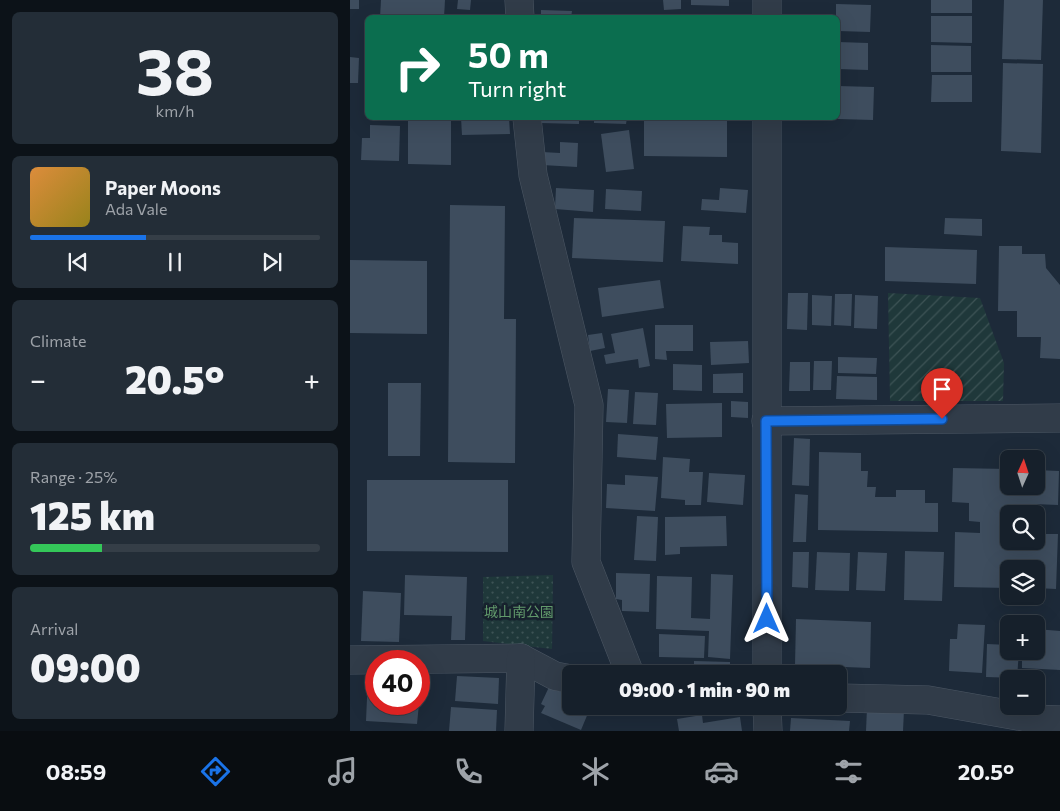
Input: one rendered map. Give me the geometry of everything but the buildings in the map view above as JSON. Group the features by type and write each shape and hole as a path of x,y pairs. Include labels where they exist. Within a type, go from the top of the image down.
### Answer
{"street":[{"path":"519,0 520,15"},
{"path":"767,0 767,15"},
{"path":"527,120 533,175 589,405 586,562 626,665"},
{"path":"767,120 767,665"},
{"path":"766,421 1060,418"},
{"path":"350,660 521,658 555,676 562,677"},
{"path":"519,731 521,658"},
{"path":"847,698 928,700 1035,719 1060,720"},
{"path":"768,715 768,731"}],"green space":[{"path":"888,293 980,298 1004,363 1003,401 890,401"},
{"name":"城山南公園","path":"553,575 552,649 483,641 483,577"}],"route":[{"path":"767,619 766,421 942,419"}]}
